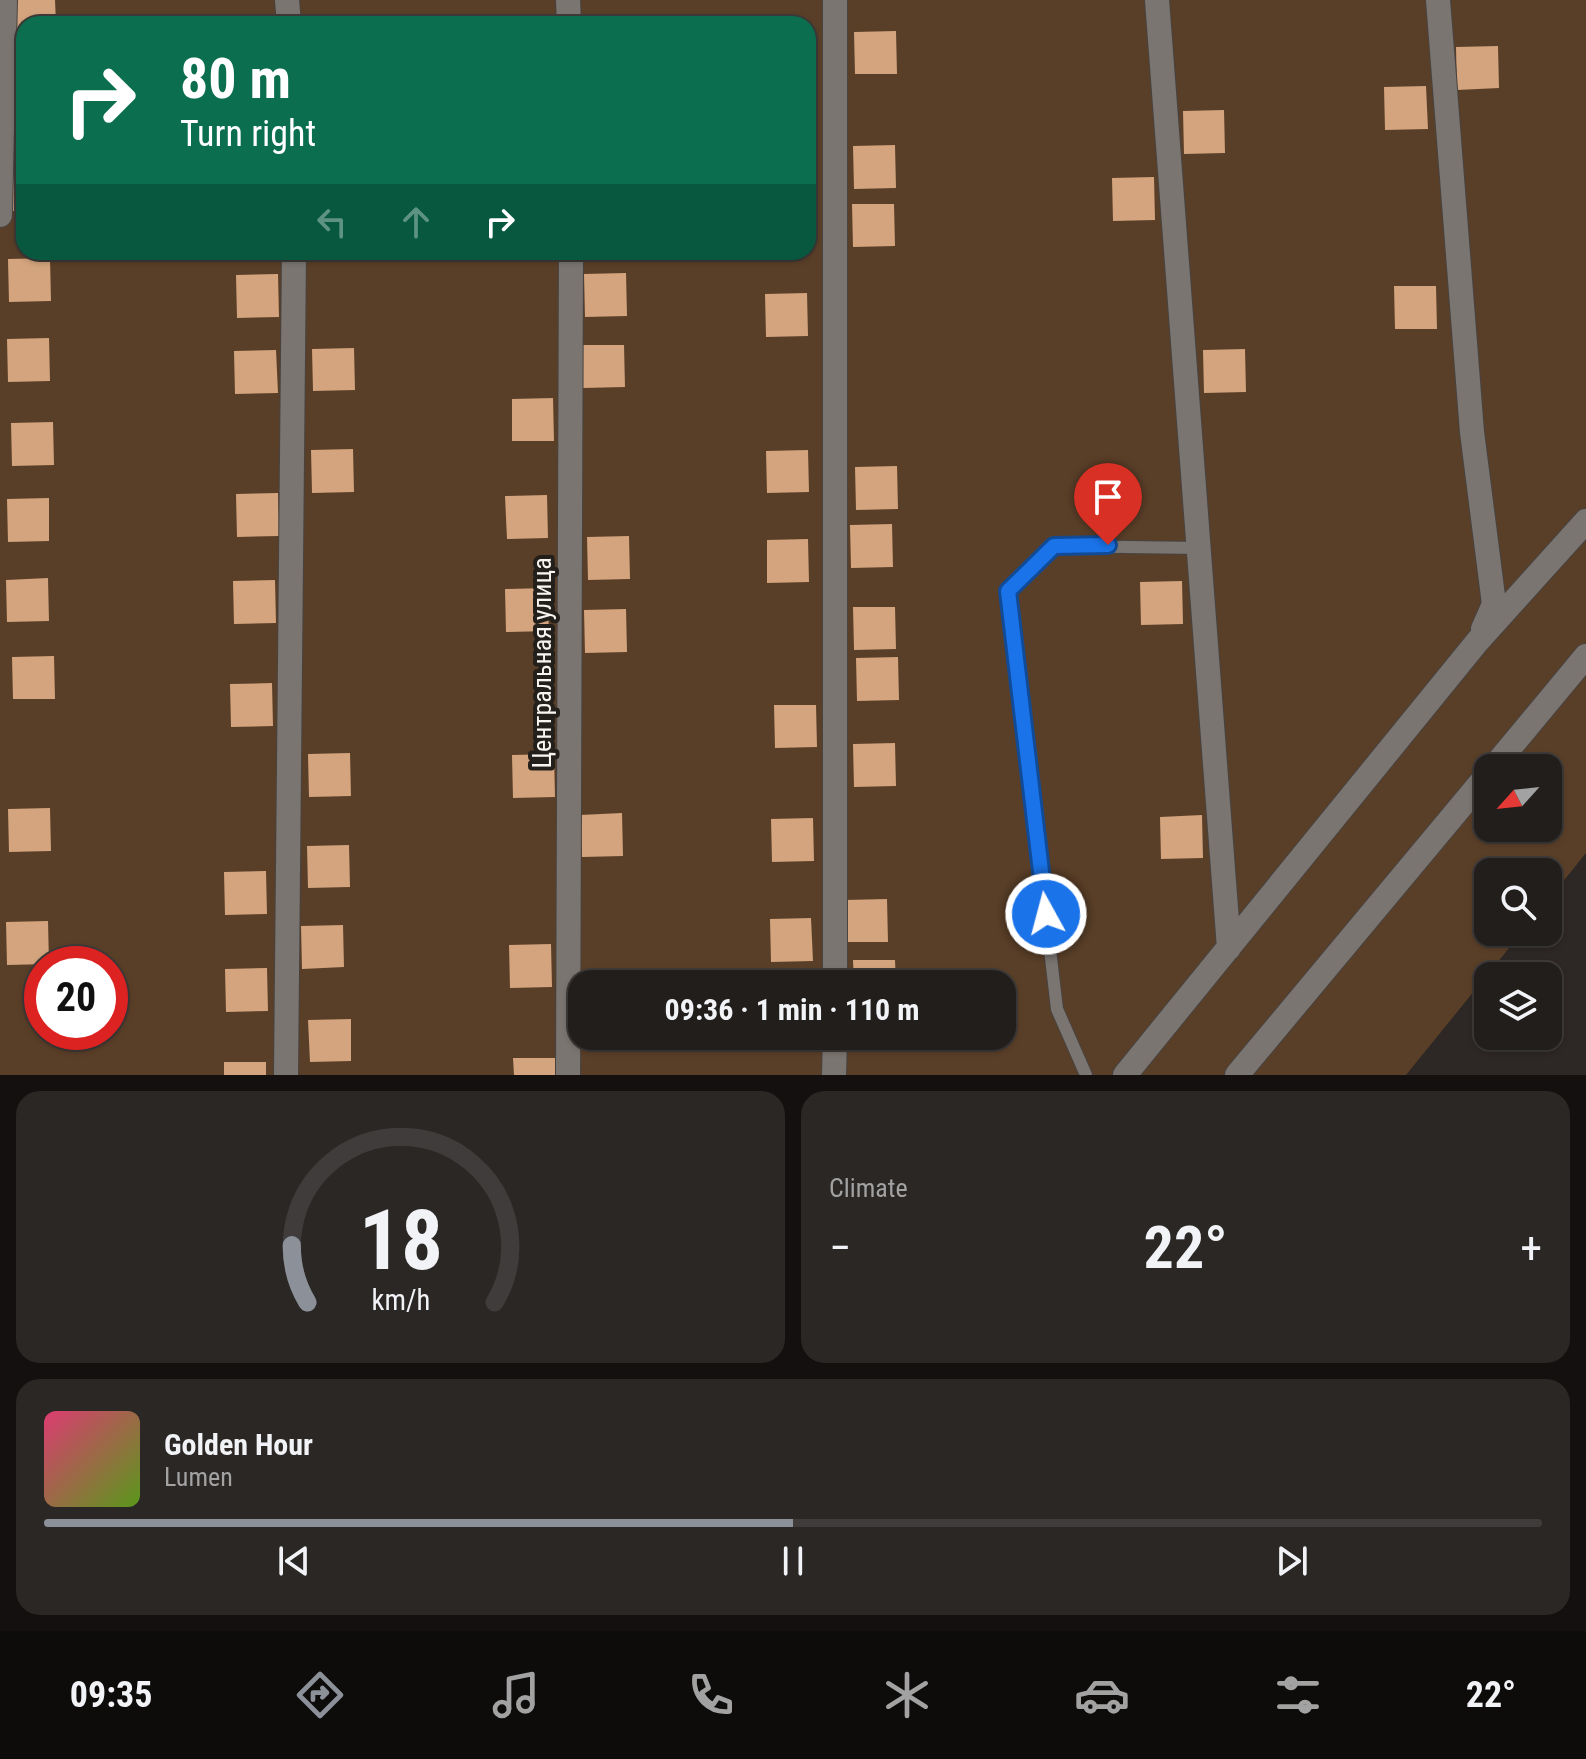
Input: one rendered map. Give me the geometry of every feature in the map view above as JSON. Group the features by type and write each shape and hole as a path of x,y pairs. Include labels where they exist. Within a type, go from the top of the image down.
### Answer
{"street":[{"path":"0,215 5,0"},
{"path":"835,0 835,970"},
{"path":"1157,0 1229,948"},
{"path":"1438,0 1472,432 1494,604 1477,642"},
{"path":"286,1075 294,260"},
{"name":"Центральная улица","path":"568,1075 571,260"},
{"path":"1125,1075 1477,642 1586,521"},
{"path":"1505,754 1586,656"},
{"path":"1237,1075 1474,791"},
{"path":"834,1075 835,1050"}],"lane":[{"path":"1086,1075 1057,1009 1008,591 1054,546 1199,548"}],"shaded area":[{"path":"0,0 1586,0 1586,853 1562,883 1562,858 1474,858 1474,946 1511,946 1498,962 1474,962 1474,991 1406,1075 0,1075"}],"building":[{"path":"13,0 55,0 56,16 16,16 14,42"},
{"path":"896,31 897,74 855,74 854,32"},
{"path":"1498,46 1499,88 1457,90 1456,47"},
{"path":"1426,86 1428,129 1385,130 1384,87"},
{"path":"1224,110 1225,153 1184,154 1183,111"},
{"path":"895,145 896,188 854,189 853,146"},
{"path":"9,169 16,169 16,211 10,211"},
{"path":"1154,177 1155,220 1113,221 1112,178"},
{"path":"852,204 894,204 895,246 853,247"},
{"path":"8,259 50,260 51,301 9,302"},
{"path":"626,273 627,316 585,317 584,274"},
{"path":"278,274 279,317 237,318 236,275"},
{"path":"1394,286 1436,286 1437,329 1395,329"},
{"path":"807,293 808,336 766,337 765,294"},
{"path":"49,338 50,381 8,382 7,339"},
{"path":"582,345 624,345 625,387 583,388"},
{"path":"354,348 355,390 313,391 312,349"},
{"path":"1245,349 1246,392 1204,393 1203,350"},
{"path":"276,350 278,393 235,394 234,351"},
{"path":"553,398 554,441 512,441 512,399"},
{"path":"53,422 54,465 12,466 11,423"},
{"path":"353,449 354,492 312,493 311,450"},
{"path":"808,450 809,492 767,493 766,451"},
{"path":"897,466 898,509 856,510 855,467"},
{"path":"278,493 279,536 237,537 236,494"},
{"path":"547,495 548,538 507,539 505,496"},
{"path":"49,498 49,541 8,542 7,499"},
{"path":"892,524 893,567 851,568 850,525"},
{"path":"629,536 630,579 588,580 587,537"},
{"path":"808,539 809,582 767,583 767,540"},
{"path":"48,578 49,621 7,622 6,580"},
{"path":"275,580 276,623 234,624 233,581"},
{"path":"1182,581 1183,624 1141,625 1140,582"},
{"path":"547,588 549,631 506,632 505,589"},
{"path":"853,607 895,607 896,649 854,650"},
{"path":"626,609 627,652 585,653 584,610"},
{"path":"54,656 55,699 13,699 12,657"},
{"path":"898,657 899,700 857,701 856,658"},
{"path":"272,683 273,726 231,727 230,684"},
{"path":"774,705 816,705 817,747 775,748"},
{"path":"895,743 896,786 854,787 853,744"},
{"path":"350,753 351,796 309,797 308,754"},
{"path":"554,754 555,797 513,798 512,755"},
{"path":"50,808 51,851 9,852 8,809"},
{"path":"622,813 623,856 582,857 580,815"},
{"path":"1202,815 1203,858 1161,859 1160,817"},
{"path":"813,818 814,861 772,862 771,819"},
{"path":"349,845 350,887 308,888 307,846"},
{"path":"266,871 267,914 225,915 224,872"},
{"path":"887,899 888,942 846,942 845,900"},
{"path":"811,918 813,961 771,962 770,919"},
{"path":"48,921 49,946 24,946 24,965 7,965 6,922"},
{"path":"343,925 344,967 302,969 301,926"},
{"path":"551,944 552,987 510,988 509,945"},
{"path":"853,960 895,960 895,970 853,970"},
{"path":"267,968 268,1011 226,1012 225,969"},
{"path":"351,1019 351,1061 310,1062 308,1020"},
{"path":"513,1058 555,1058 555,1075 514,1075"},
{"path":"224,1062 266,1062 266,1075 224,1075"}],"route":[{"path":"1046,914 1008,591 1054,546 1108,545"}]}
